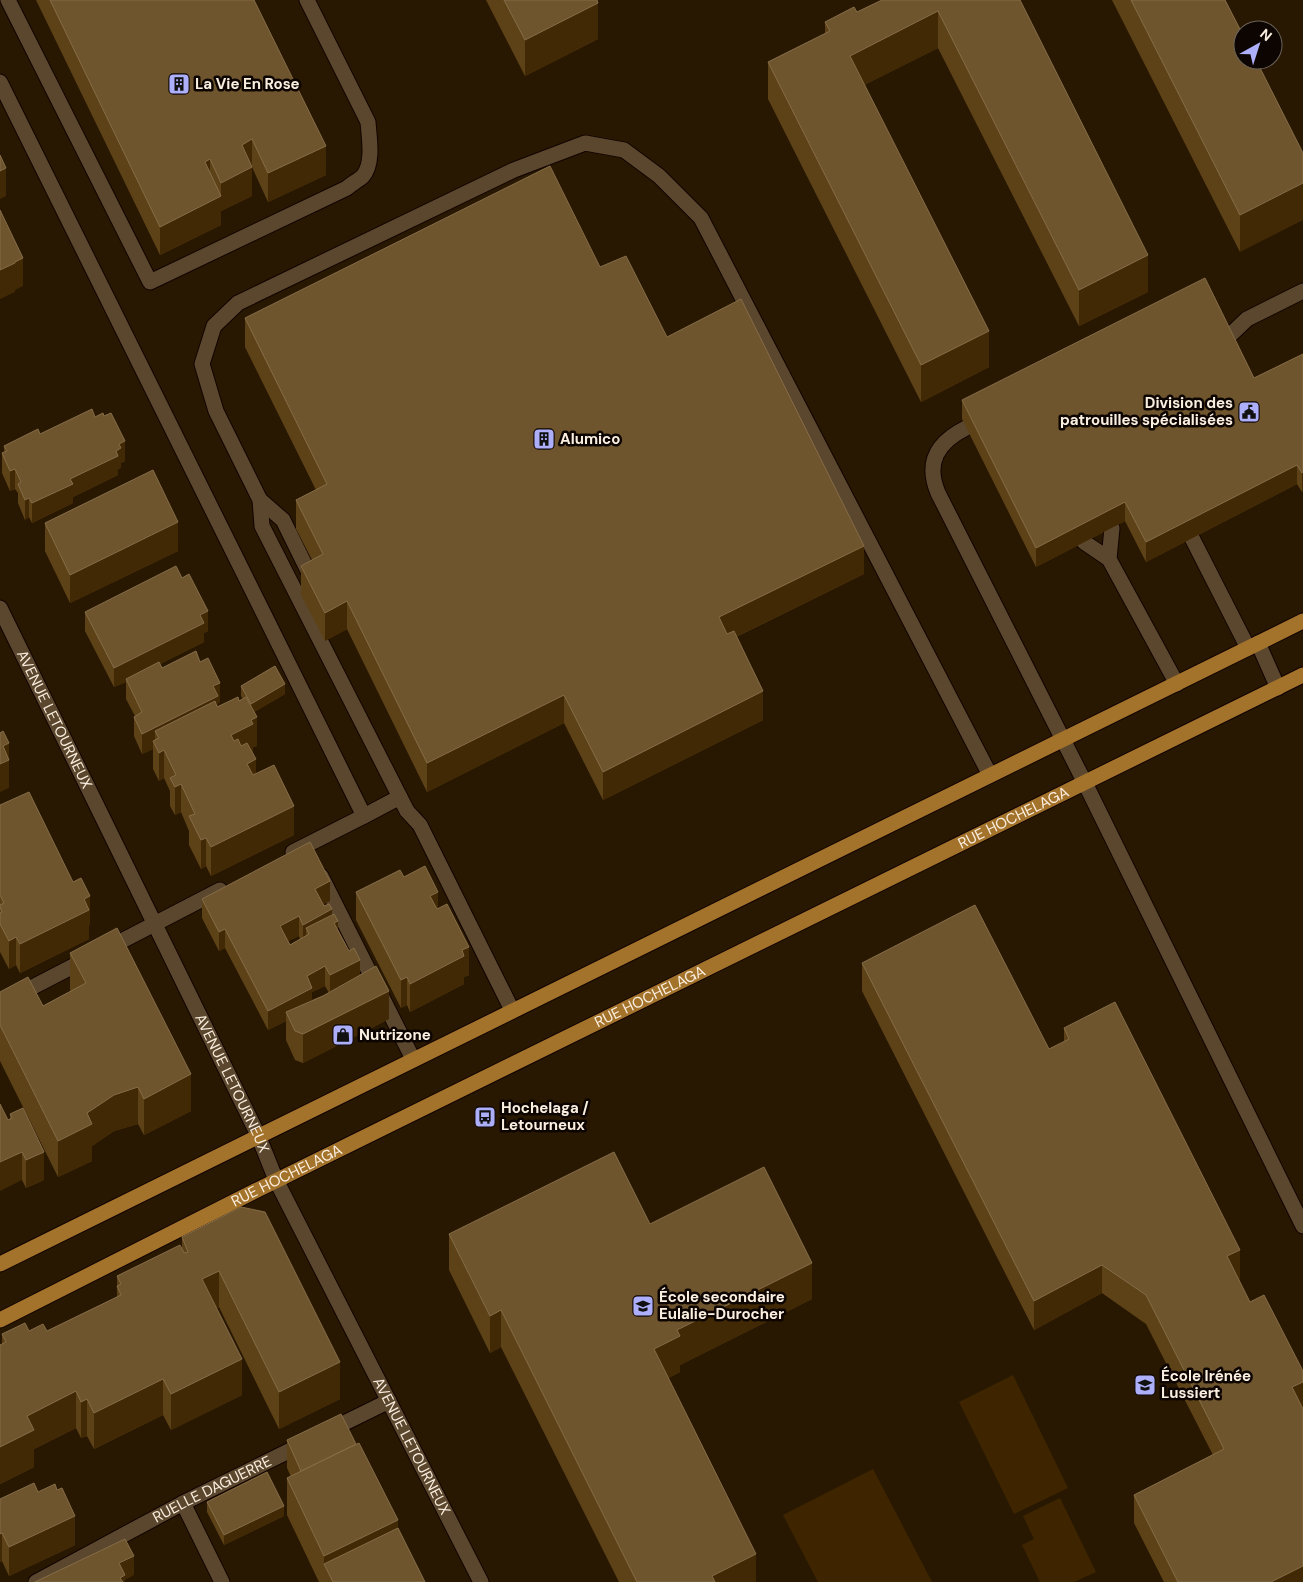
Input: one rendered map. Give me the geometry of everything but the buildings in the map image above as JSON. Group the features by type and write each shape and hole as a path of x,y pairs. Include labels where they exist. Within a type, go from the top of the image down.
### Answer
{"main road":[{"path":"0,1264 258,1135 1303,621"},
{"name":"RUE HOCHELAGA","path":"0,1320 276,1180 1303,675"}],"street":[{"path":"8,0 150,282 347,188 363,176 369,159 368,122 307,0"},
{"path":"0,82 364,816"},
{"path":"512,1010 420,825 407,811 262,526 260,500 216,411 202,364 214,326 238,303 514,170 585,143 624,150 659,176 701,218 990,775"},
{"path":"1226,339 1247,318 1303,291"},
{"path":"966,428 947,439 938,448 933,466 935,485 1085,783 1303,1226"},
{"path":"260,500 283,520 315,587"},
{"path":"1108,559 1112,528"},
{"path":"1192,538 1278,688"},
{"path":"1084,542 1108,559 1177,684"},
{"name":"AVENUE LETOURNEUX","path":"0,608 258,1135 276,1180 481,1582"},
{"path":"281,858 311,854 364,816 400,797"},
{"path":"311,854 413,1059"},
{"path":"0,1004 232,884"},
{"name":"RUELLE DAGUERRE","path":"36,1582 183,1503 389,1401"},
{"path":"183,1503 222,1582"}],"shaded area":[{"path":"1013,1375 1068,1488 1014,1514 959,1402"},
{"path":"873,1469 932,1582 818,1582 783,1515"},
{"path":"1060,1498 1096,1572 1074,1582 1040,1582 1022,1545 1034,1539 1023,1516"}],"place":[{"name":"La Vie En Rose","path":"179,84"},
{"name":"Division des patrouilles spécialisées","path":"1249,412"},
{"name":"Alumico","path":"544,439"},
{"name":"Nutrizone","path":"343,1035"},
{"name":"Hochelaga / Letourneux","path":"485,1117"},
{"name":"École secondaire Eulalie-Durocher","path":"643,1306"},
{"name":"École Irénée Lussiert","path":"1145,1385"}]}
